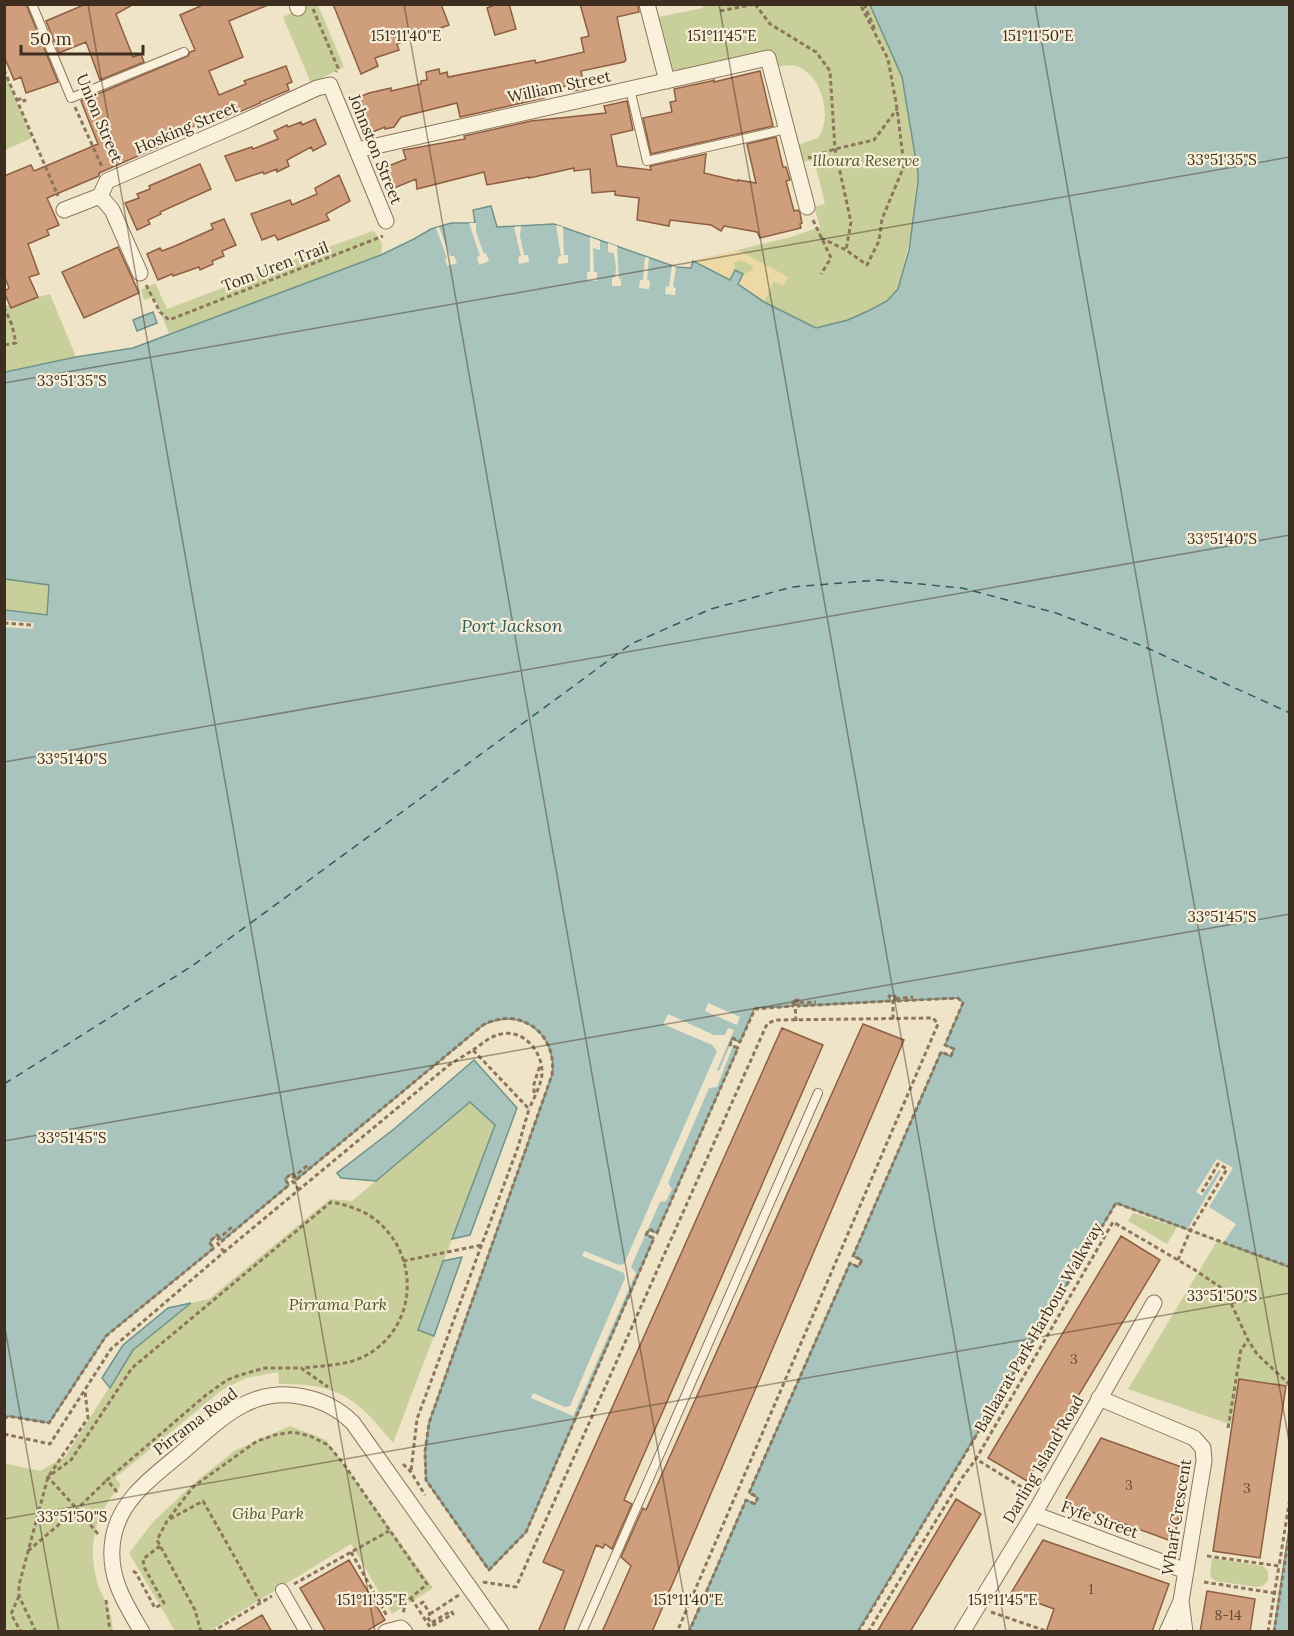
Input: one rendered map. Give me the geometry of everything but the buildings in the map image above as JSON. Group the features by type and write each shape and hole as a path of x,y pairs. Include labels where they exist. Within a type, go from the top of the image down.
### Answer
{"street":[{"path":"647,4 667,81"},
{"name":"William Street","path":"358,150 768,58 786,129"},
{"name":"Johnston Street","path":"330,85 386,221"},
{"name":"Hosking Street","path":"107,180 317,88 330,85"},
{"path":"786,129 807,207"},
{"path":"64,210 100,196 107,180"},
{"path":"100,196 112,210 140,273"},
{"name":"Darling Island Road","path":"962,1632 1034,1514 1154,1303"},
{"name":"Pirrama Road","path":"142,1632 122,1599 113,1571 113,1539 124,1509 147,1481 232,1412 254,1400 289,1395 314,1399 326,1404 345,1415 353,1423 501,1632"},
{"name":"Wharf Crescent","path":"1099,1398 1194,1438 1200,1442 1204,1455 1181,1601 1167,1632"},
{"name":"Fyfe Street","path":"1034,1514 1186,1571"},
{"path":"282,1590 306,1632"},
{"name":"Wharf Crescent","path":"1181,1601 1185,1632"}],"lane":[{"name":"Union Street","path":"32,4 71,98"},
{"path":"71,98 184,52"},
{"path":"630,89 647,161 786,129"},
{"path":"582,1632 818,1093"}],"path":[{"path":"720,11 755,4 770,24 816,52 830,71 835,149 851,222 846,250"},
{"path":"821,274 831,258 821,238 846,250 867,265 879,241 882,219 904,166 888,59 862,4"},
{"name":"Johnston Street","path":"298,6 312,6 338,68 330,85"},
{"path":"4,70 64,210"},
{"name":"Union Street","path":"71,98 107,180"},
{"path":"17,100 28,99"},
{"path":"795,162 874,140 897,108"},
{"name":"Tom Uren Trail","path":"140,273 160,312 169,320 388,234 386,221"},
{"path":"4,345 16,343 5,308"},
{"path":"4,623 31,625"},
{"path":"4,1419 8,1416 49,1423 106,1336 214,1248 209,1242 217,1235 222,1241 290,1185 285,1179 292,1173 297,1179 477,1030 490,1022 507,1018 526,1022 547,1042 553,1065 552,1076 429,1423 425,1452 426,1480 489,1570 526,1532 654,1238 646,1235 649,1229 657,1233 738,1048 730,1045 733,1038 740,1042 754,1009 793,1006 793,1000 798,1000 798,1006 890,1001 889,996 896,996 896,1001 958,998 963,1003 945,1045 954,1049 951,1056 941,1052 853,1256 862,1260 858,1267 849,1263 749,1493 758,1497 755,1504 746,1500 689,1632"},
{"path":"893,1019 892,999 913,997"},
{"path":"796,1021 795,1003 816,1002"},
{"path":"4,1434 50,1444 111,1349 449,1065 490,1038 512,1033 527,1040 537,1050 542,1074 518,1147 417,1419 411,1472"},
{"path":"473,1050 529,1109"},
{"path":"1178,1260 1190,1231 1227,1169 1218,1164 1202,1192"},
{"path":"299,1190 291,1179 308,1165"},
{"path":"48,1477 71,1460 132,1368 331,1202 346,1205 376,1220 398,1246 408,1283 407,1299 402,1314 386,1339 376,1349 351,1362 301,1368"},
{"path":"858,1632 1116,1203 1290,1267"},
{"name":"Ballaarat Park Harbour Walkway","path":"976,1459 1113,1222 1220,1287 1230,1301 1248,1340 1266,1364 1290,1385"},
{"path":"224,1252 216,1241 233,1227"},
{"path":"403,1262 482,1245"},
{"path":"1228,1428 1241,1349 1248,1340"},
{"path":"21,1632 11,1614 19,1596 19,1585 48,1477 88,1418 85,1390"},
{"path":"201,1632 195,1610 157,1540 167,1521 193,1487 257,1441 293,1432 310,1436 328,1445 427,1584 405,1603 396,1630"},
{"path":"868,1632 962,1478 976,1459 1028,1491"},
{"path":"48,1477 99,1535"},
{"path":"28,1551 107,1480"},
{"path":"1268,1632 1290,1498"},
{"path":"167,1521 203,1501 260,1602"},
{"path":"1274,1632 1290,1529"},
{"path":"212,1632 260,1602 389,1531"},
{"path":"133,1571 155,1608 164,1603 144,1567 143,1559 160,1546"},
{"path":"351,1552 396,1630"},
{"path":"1207,1556 1279,1566"},
{"path":"1204,1582 1274,1593"},
{"path":"19,1596 36,1632"},
{"path":"106,1598 110,1632"},
{"path":"411,1599 430,1627 453,1614 451,1611 431,1623 427,1616 455,1598"},
{"path":"417,1606 423,1602 430,1614"},
{"path":"990,1612 1047,1631"}],"green space":[{"path":"308,5 318,5 344,67 311,83 283,17"},
{"name":"Illoura Reserve","path":"703,5 870,5 902,77 918,173 911,234 898,289 887,301 848,320 816,328 764,302 738,284 742,274 693,261 791,237 820,227 814,207 825,204 814,160 802,162 798,145 818,138 825,119 818,87 805,71 794,65 778,67 773,52 673,73 659,17 703,8"},
{"path":"5,73 32,138 4,150"},
{"path":"373,231 382,243 381,255 214,319 169,333 154,297 144,300 141,290 155,283 167,309 254,276 266,267 268,269"},
{"path":"50,294 76,357 5,372 4,306"},
{"path":"5,579 49,584 47,615 5,610"},
{"name":"Pirrama Park","path":"470,1102 495,1125 418,1330 434,1336 393,1443 356,1404 332,1390 300,1384 279,1384 278,1372 246,1378 222,1390 115,1478 121,1485 104,1508 93,1546 95,1573 109,1610 113,1631 5,1631 4,1463 40,1471 65,1457 133,1350 191,1303 209,1299 330,1199 352,1201"},
{"path":"1133,1213 1177,1227 1167,1244 1128,1221"},
{"path":"1217,1241 1289,1267 1289,1386 1239,1379 1232,1425 1128,1389"},
{"name":"Giba Park","path":"290,1426 326,1440 433,1588 392,1614 351,1544 209,1631 175,1631 129,1553 153,1522 193,1484 234,1451"},
{"path":"1212,1558 1263,1566 1268,1571 1268,1580 1264,1585 1257,1587 1215,1581 1210,1576"}],"sand":[{"path":"738,250 788,277 783,286 774,281 764,302 738,284 743,274 753,270 752,265 741,260 734,263 735,270 730,280 693,261"}],"water":[{"name":"Port Jackson","path":"870,5 1289,5 1289,1267 1116,1203 858,1631 689,1631 746,1500 755,1504 758,1498 749,1493 850,1263 858,1267 862,1260 853,1256 941,1052 950,1056 954,1049 945,1045 963,1003 958,998 895,1001 895,996 890,996 890,1001 798,1006 797,1000 793,1001 793,1006 754,1009 740,1042 732,1039 730,1045 738,1048 657,1233 649,1230 647,1235 654,1238 526,1532 489,1570 426,1480 425,1452 429,1423 552,1075 549,1047 534,1027 522,1021 496,1020 482,1026 297,1179 292,1174 285,1179 289,1185 222,1241 217,1235 210,1242 214,1248 106,1336 49,1423 9,1416 5,1419 5,610 47,615 49,585 5,579 5,372 133,348 381,255 431,229 451,223 475,223 473,210 491,206 497,227 554,224 676,267 691,268 693,261 730,280 735,270 743,274 738,284 764,302 816,328 848,320 887,301 898,289 909,250 918,182 902,77"},
{"path":"153,312 157,323 137,331 133,320"},
{"path":"474,1060 517,1108 470,1235 452,1239 495,1125 470,1102 376,1181 341,1178 337,1173 394,1129"},
{"path":"462,1257 434,1336 418,1330 443,1261"},
{"path":"191,1303 133,1350 110,1388 102,1378 123,1345 168,1308"},
{"path":"1289,1529 1289,1631 1274,1631"}],"pier":[{"path":"469,223 476,223 476,232 489,261 479,265 477,257 480,256"},
{"path":"556,225 563,227 564,255 568,255 568,263 558,264 558,257 561,256"},
{"path":"521,226 520,236 524,255 528,255 529,262 519,264 518,257 521,256 514,227"},
{"path":"439,227 450,256 454,256 457,263 447,266 445,259 447,258 436,228"},
{"path":"590,237 600,241 600,250 593,248 594,272 597,272 597,281 587,280 587,272 590,272"},
{"path":"608,243 617,246 621,286 612,286 616,268 614,253 608,252"},
{"path":"645,257 649,258 647,280 650,281 649,289 639,288 640,280 643,280"},
{"path":"672,266 676,267 673,287 676,288 675,295 665,294 666,286 669,287"},
{"path":"5,620 34,623 33,629 5,627"},
{"path":"708,1003 740,1017 737,1025 705,1011"},
{"path":"668,1014 714,1035 725,1035 728,1028 734,1030 717,1070 719,1071 730,1045 733,1046 717,1087 709,1088 668,1183 672,1189 666,1201 660,1202 631,1267 636,1273 573,1416 531,1398 533,1393 565,1407 570,1406 625,1278 624,1273 582,1256 584,1251 619,1265 624,1264 717,1051 712,1045 663,1024"},
{"path":"1217,1159 1233,1168 1209,1207 1236,1224 1223,1243 1187,1230 1221,1171 1219,1170 1202,1196 1196,1192"}],"ferry route":[{"path":"4,1084 192,966 631,644 711,609 792,587 878,580 962,588 1056,613 1145,647 1290,713"}]}
